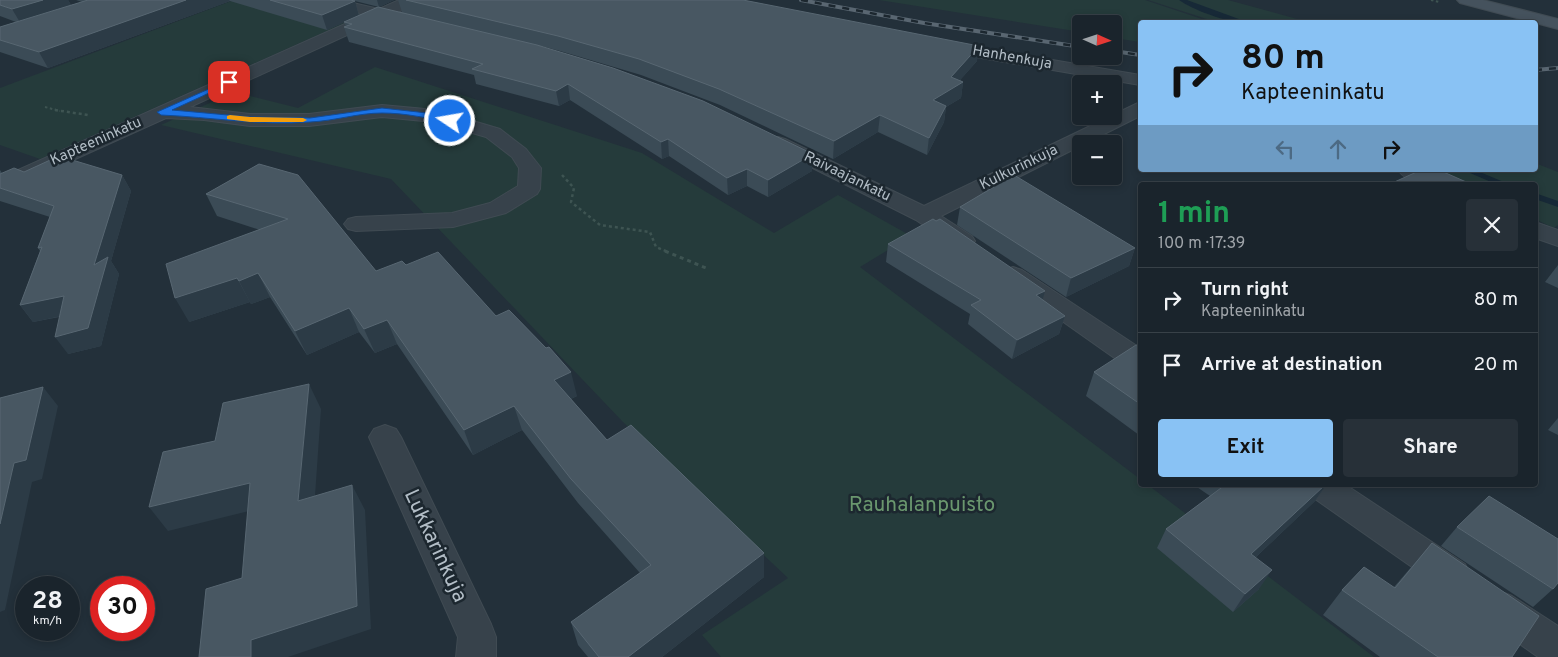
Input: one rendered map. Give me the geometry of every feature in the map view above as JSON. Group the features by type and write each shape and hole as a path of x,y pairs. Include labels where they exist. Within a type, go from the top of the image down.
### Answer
{"street":[{"path":"321,0 420,23"},
{"name":"Kapteeninkatu","path":"0,186 412,0"},
{"path":"1465,0 1558,24"},
{"name":"Hanhenkuja","path":"924,43 1138,80"},
{"name":"Kulkurinkuja","path":"924,215 1138,109"},
{"path":"161,112 204,114 250,120 310,120 382,111 436,116 493,133 520,153 530,168 529,188 498,208 454,220 356,224"},
{"name":"Raivaajankatu","path":"757,133 924,215 1138,361"},
{"path":"1412,172 1434,182"},
{"path":"1538,230 1558,239"},
{"name":"Lukkarinkuja","path":"385,437 477,637 476,657"},
{"path":"1323,487 1558,648"}],"path":[{"path":"520,153 558,170 574,188 571,202 600,225 650,232 656,247 706,268"}],"green space":[{"path":"234,0 356,18 40,159 0,145 0,88"},
{"path":"879,0 1145,0 1205,20 1138,20 1138,42 1122,39 1122,15 1072,15 1072,31"},
{"path":"1148,0 1228,0 1301,20 1210,20"},
{"name":"Rauhalanpuisto","path":"375,67 642,153 774,233 838,195 911,236 860,267 1138,477 1138,487 1151,487 1374,657 721,657 702,635 788,578 623,422 391,179 161,125 234,92 298,108"},
{"path":"1538,164 1558,172 1558,225 1554,228 1538,220 1538,182 1456,182 1434,172 1538,172"}],"building":[{"path":"0,0 43,0 12,9 0,5"},
{"path":"88,0 186,0 39,52 0,40 0,27"},
{"path":"270,0 350,0 355,1 322,15"},
{"path":"406,0 743,0 979,46 951,77 963,82 933,100 946,106 929,138 880,115 834,141 719,89 639,59 558,36"},
{"path":"378,7 537,45 613,68 703,101 813,154 768,180 747,169 727,178 668,139 661,142 568,84 556,91 472,69 483,64 344,27 352,24 344,22"},
{"path":"59,156 122,175 94,265 108,257 88,328 55,337 64,296 20,305 42,247 38,248 54,206 0,188 0,174 14,168 24,172"},
{"path":"259,164 298,175 376,271 402,261 406,265 438,252 496,316 509,310 546,348 549,347 571,372 554,380 607,440 631,425 764,553 628,657 599,657 571,622 651,565 571,479 514,406 464,430 387,320 364,329 349,308 295,331 258,273 239,281 237,278 175,298 166,264 288,219 206,194"},
{"path":"1417,172 1444,172 1466,182 1394,182"},
{"path":"1014,175 1135,248 1071,278 960,207"},
{"path":"933,219 936,221 940,219 1045,291 1036,295 1065,316 1017,340 971,305 981,300 888,244"},
{"path":"1138,346 1138,403 1094,372"},
{"path":"309,384 298,501 352,485 357,606 251,640 251,657 199,657 206,589 242,578 250,483 149,507 163,452 215,441 223,403"},
{"path":"43,387 26,460 14,463 0,524 0,398"},
{"path":"1222,487 1323,487 1251,554 1272,570 1245,594 1166,529"},
{"path":"1489,496 1558,539 1558,583 1553,589 1457,527"},
{"path":"1432,543 1539,616 1512,657 1438,657 1342,590 1364,567 1395,588"}],"waterway":[{"path":"1182,0 1221,16 1236,20"},
{"path":"1472,172 1498,182"},
{"path":"1538,197 1558,204"}],"railway":[{"path":"801,0 924,23 1072,46"},
{"path":"1122,52 1138,55"},
{"path":"1538,70 1558,68"}],"slow traffic":[{"path":"230,117 250,120 303,120"}],"route":[{"path":"229,82 161,112 204,114 250,120 310,120 382,111 436,116 450,121"}]}
